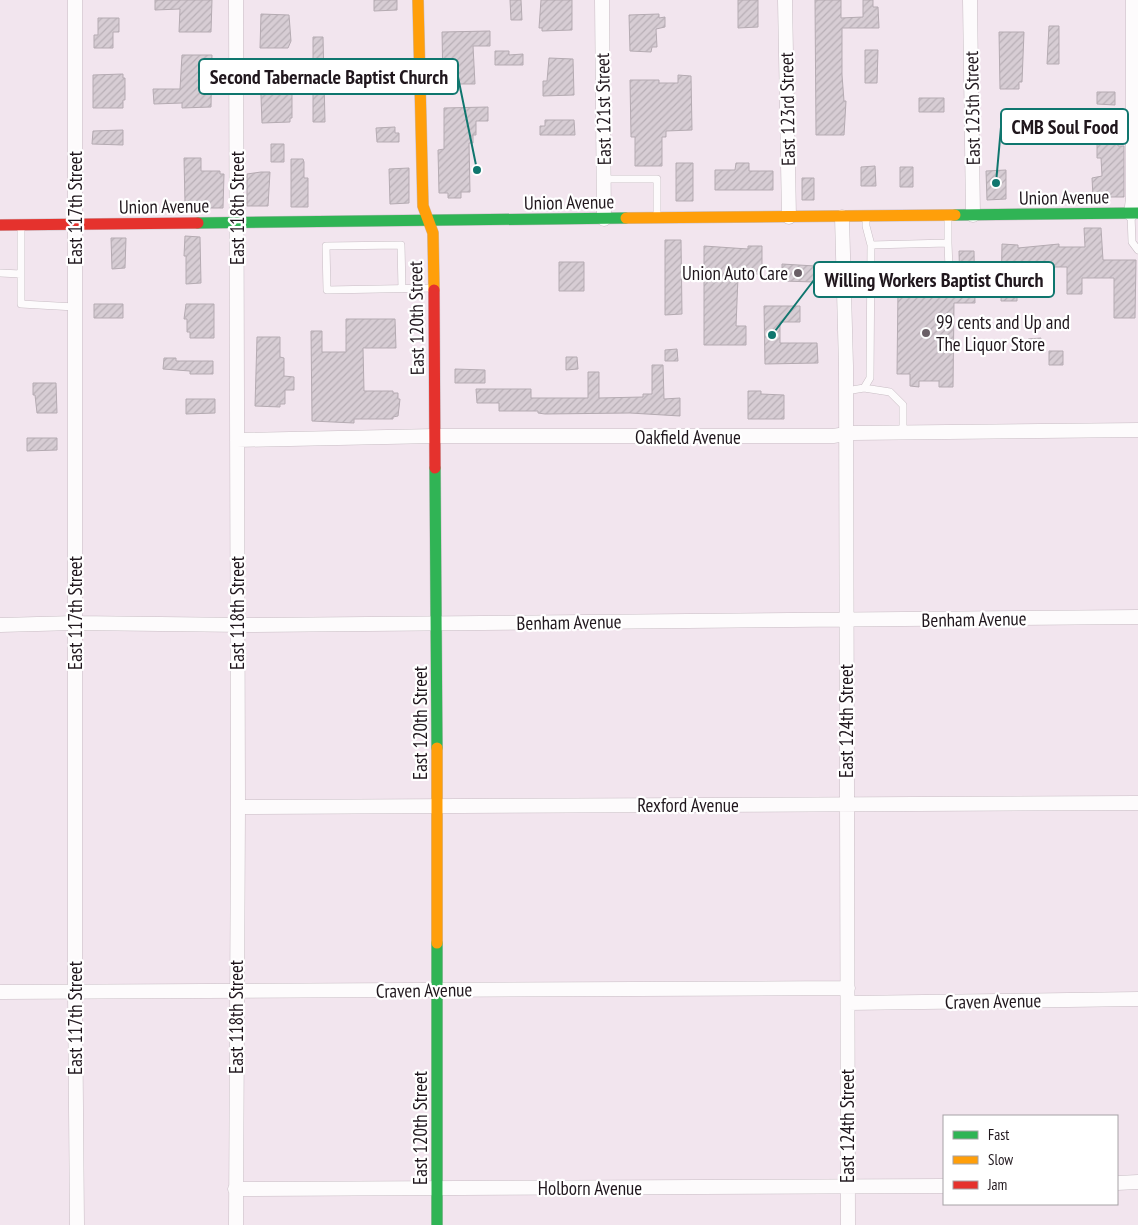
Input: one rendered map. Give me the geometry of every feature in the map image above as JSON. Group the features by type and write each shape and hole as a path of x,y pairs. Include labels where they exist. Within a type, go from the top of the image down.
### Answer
{"street":[{"name":"East 117th Street","path":"75,0 75,991 77,1225"},
{"name":"East 118th Street","path":"236,0 238,807 236,1225"},
{"name":"East 120th Street","path":"418,0 422,206 433,233 434,288 437,623 437,1225"},
{"name":"East 121st Street","path":"602,0 604,219"},
{"name":"East 123rd Street","path":"786,0 788,217"},
{"name":"East 125th Street","path":"970,0 974,215"},
{"path":"1133,0 1134,214"},
{"name":"Union Avenue","path":"0,225 1134,214"},
{"name":"East 124th Street","path":"842,217 846,391 845,620 848,1225"},
{"name":"Oakfield Avenue","path":"237,440 435,436 1138,430"},
{"name":"Benham Avenue","path":"0,625 75,623 237,625 1138,617"},
{"name":"Rexford Avenue","path":"238,807 1138,803"},
{"name":"Craven Avenue","path":"0,992 848,988"},
{"name":"Craven Avenue","path":"848,1003 1138,999"},
{"path":"1118,1183 1138,1182"},
{"name":"Holborn Avenue","path":"235,1189 943,1186"}],"lane":[{"path":"604,179 657,179 657,218"},
{"path":"1134,214 1132,242 1138,250"},
{"path":"864,388 870,378 871,245 866,226 866,216"},
{"path":"871,270 949,268 948,216"},
{"path":"21,225 20,304 75,307"},
{"path":"871,245 948,243"},
{"path":"402,289 401,245 326,246 327,290 402,289 434,288"},
{"path":"0,273 21,274"},
{"path":"846,391 864,388 890,392 903,405 903,432"}],"building":[{"path":"155,0 212,0 211,32 179,32 180,9 155,10"},
{"path":"374,0 397,0 397,10 374,11"},
{"path":"510,0 521,0 522,20 511,20"},
{"path":"541,0 572,0 572,30 542,31 542,28 539,28"},
{"path":"738,0 758,0 758,27 738,28"},
{"path":"815,0 841,0 841,18 863,17 863,0 873,0 873,7 878,7 879,28 842,28 842,75 844,101 846,101 844,135 816,135"},
{"path":"261,14 289,15 291,41 288,48 260,48"},
{"path":"659,14 659,18 665,17 665,27 656,29 657,47 652,47 651,52 630,51 629,15"},
{"path":"98,18 119,18 119,32 113,32 113,48 94,48 94,35 98,35"},
{"path":"1049,26 1059,26 1059,64 1047,64"},
{"path":"490,31 490,46 473,46 475,84 443,84 442,32"},
{"path":"999,32 1024,32 1022,82 1019,82 1019,89 1000,89"},
{"path":"313,37 323,37 325,122 313,122"},
{"path":"865,50 878,50 877,83 865,83"},
{"path":"495,51 509,51 509,55 523,54 523,65 495,65"},
{"path":"182,55 212,55 211,107 182,108 182,103 154,104 153,89 180,89"},
{"path":"549,58 573,59 574,95 543,96 543,81 547,81"},
{"path":"260,70 288,70 288,89 292,89 292,118 290,118 290,122 262,123"},
{"path":"123,74 123,78 125,78 125,100 123,100 123,108 93,108 93,75"},
{"path":"678,75 691,76 692,130 666,131 666,137 662,137 662,166 635,166 635,137 631,137 630,80 659,80 659,83 678,83"},
{"path":"1097,92 1115,92 1115,105 1097,104"},
{"path":"919,98 944,98 944,112 919,112"},
{"path":"488,107 488,121 476,121 476,135 473,135 473,143 469,143 470,192 461,192 461,198 448,198 448,193 439,193 438,150 444,149 444,108"},
{"path":"545,120 574,120 575,135 540,135 540,126 545,126"},
{"path":"395,127 395,133 399,133 399,142 377,142 376,128"},
{"path":"1091,129 1111,129 1118,134 1118,146 1124,146 1124,197 1093,197 1092,178 1102,176 1101,158 1097,158 1097,144 1091,144"},
{"path":"123,130 123,145 92,144 93,131"},
{"path":"271,144 284,144 284,162 271,162"},
{"path":"184,158 201,158 201,171 220,171 220,174 224,174 223,208 205,208 204,203 185,203"},
{"path":"291,159 303,159 304,178 308,178 308,207 291,207"},
{"path":"676,163 693,163 693,201 676,201"},
{"path":"736,163 749,163 749,171 773,171 773,190 715,190 715,170 735,170"},
{"path":"875,166 876,186 861,186 861,167"},
{"path":"900,167 913,167 913,187 900,187"},
{"path":"409,168 409,203 390,204 389,169"},
{"path":"1006,170 1006,199 987,200 986,171"},
{"path":"270,172 268,206 247,206 247,174"},
{"path":"802,178 814,178 814,200 802,200"},
{"path":"1084,228 1101,228 1103,260 1136,260 1135,318 1114,318 1114,278 1082,278 1082,294 1067,294 1067,267 1039,267 1040,296 1017,297 1017,301 1001,301 1002,244 1018,245 1018,248 1059,244 1059,247 1085,247"},
{"path":"185,236 200,237 201,283 186,284"},
{"path":"111,238 126,238 125,268 112,269"},
{"path":"665,240 681,240 682,314 665,315"},
{"path":"704,246 748,249 748,246 762,246 762,274 741,274 741,277 738,277 736,326 746,326 746,345 704,345"},
{"name":"99 cents and Up and The Liquor Store","path":"959,251 974,251 975,303 954,303 953,387 939,387 939,381 919,381 919,387 910,386 910,374 897,374 898,289 960,290"},
{"path":"559,262 584,262 584,291 559,291"},
{"name":"Union Auto Care","path":"782,264 815,266 815,282 782,281"},
{"path":"94,304 123,304 123,318 94,318"},
{"path":"186,304 214,304 214,338 190,338 190,332 187,332 187,319 184,319"},
{"path":"764,306 800,306 800,322 780,322 780,343 817,343 818,363 765,364"},
{"path":"346,319 395,319 396,348 363,348 364,391 393,391 393,393 398,393 398,399 400,399 398,416 393,417 393,419 354,419 354,423 312,421 311,331 322,331 322,352 346,352"},
{"path":"257,337 280,337 280,357 284,358 284,376 294,377 294,390 285,390 285,404 280,404 280,407 255,406"},
{"path":"1041,338 1042,349 1029,351 1028,339"},
{"path":"677,349 678,361 665,361 665,350"},
{"path":"1049,351 1063,351 1063,365 1049,365"},
{"path":"566,357 577,357 578,369 566,370"},
{"path":"164,358 176,358 176,361 213,361 213,374 190,374 190,371 163,369"},
{"path":"652,365 663,365 664,399 680,398 680,416 630,413 545,414 538,413 538,411 499,411 499,403 477,403 476,389 531,389 531,398 588,398 588,372 599,372 599,398 643,397 643,394 652,394"},
{"path":"455,369 485,370 485,383 455,383"},
{"path":"33,383 56,383 57,413 37,413 35,395 33,395"},
{"path":"748,391 761,391 761,394 784,395 784,419 748,419"},
{"path":"186,399 215,399 215,413 186,414"},
{"path":"27,438 57,438 57,450 27,451"}],"traffic: fast":[{"path":"955,215 1138,213"},
{"path":"198,223 626,218"},
{"path":"435,468 437,748"},
{"path":"437,943 437,1225"}],"traffic: slow":[{"path":"418,0 423,206 433,233 434,290"},
{"path":"626,218 955,215"},
{"path":"437,748 437,943"}],"traffic: jam":[{"path":"0,225 198,223"},
{"path":"434,290 435,468"}],"place":[{"name":"Second Tabernacle Baptist Church","path":"477,170"},
{"name":"CMB Soul Food","path":"996,183"},
{"name":"Union Auto Care","path":"798,273"},
{"name":"99 cents and Up and The Liquor Store","path":"926,333"},
{"name":"Willing Workers Baptist Church","path":"772,335"}]}
